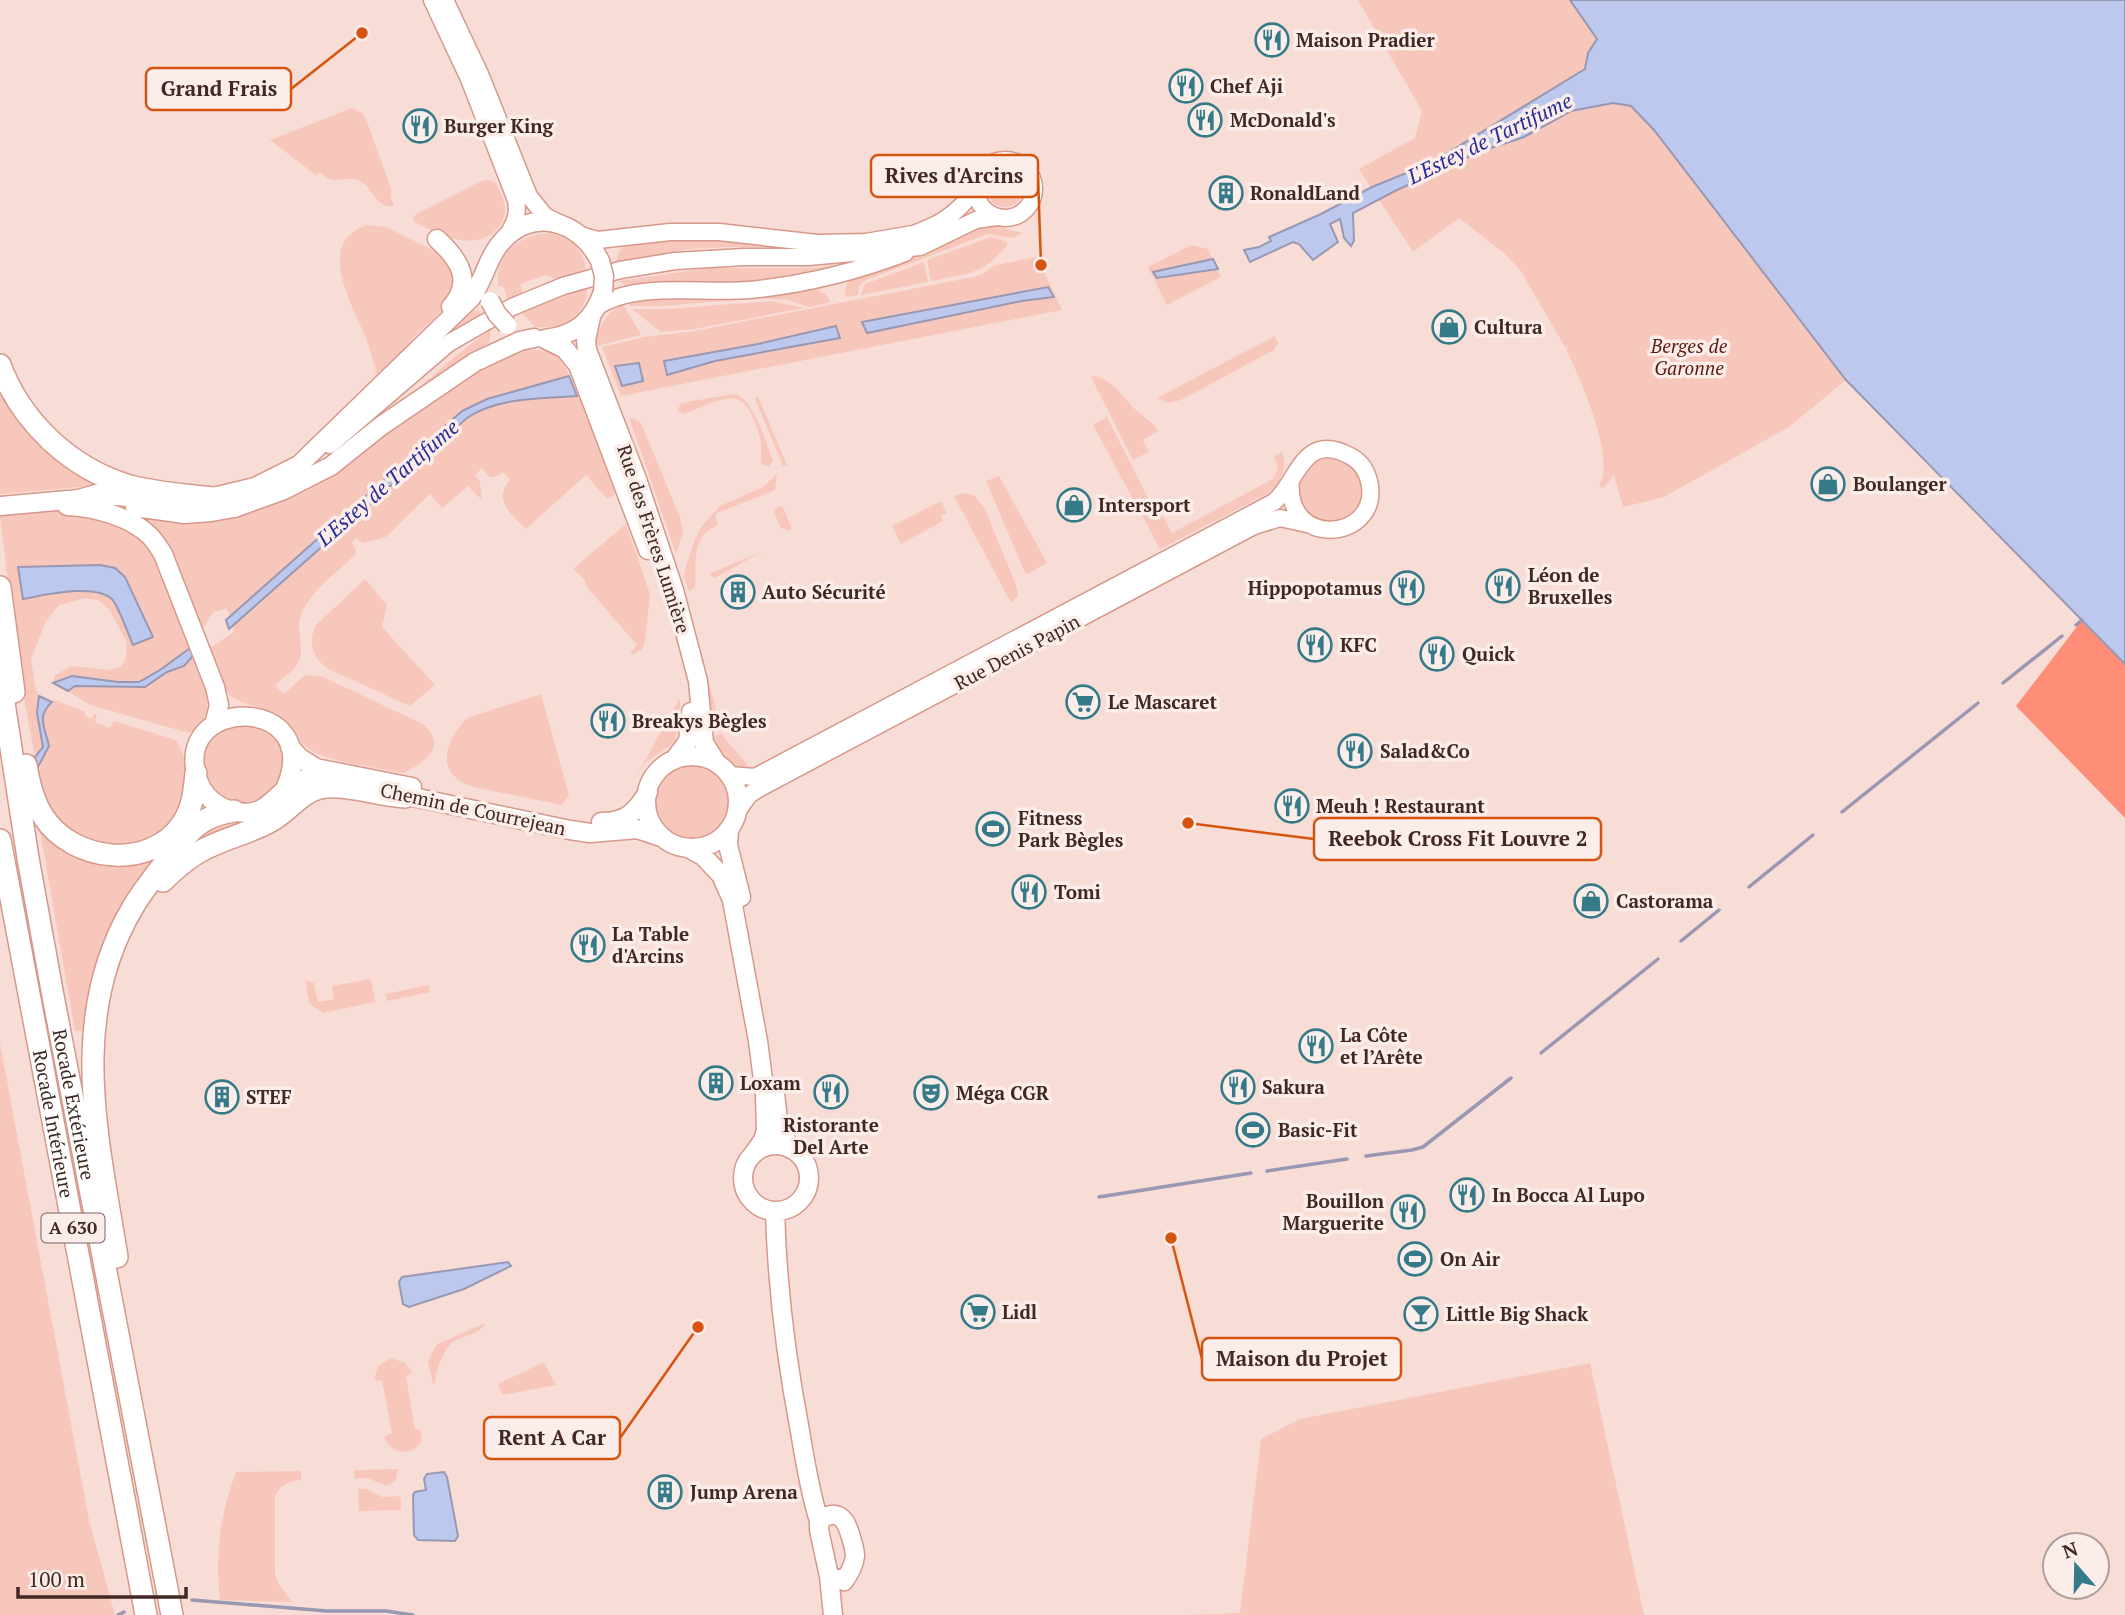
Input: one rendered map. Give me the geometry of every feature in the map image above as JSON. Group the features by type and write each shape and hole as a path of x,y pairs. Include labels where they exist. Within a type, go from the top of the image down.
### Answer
{"highway":[{"path":"0,365 16,398 32,421 58,447 77,461 130,486 215,498"},
{"path":"0,587 17,719 30,786 43,818 54,830 84,851 107,855 131,854 151,849 170,838 187,816 192,803 196,773"},
{"name":"Rocade Extérieure","path":"0,677 46,959 172,1615"},
{"path":"123,928 160,883 190,858 207,847 274,820 309,792 336,788 405,797"},
{"path":"140,1450 140,1396 106,1189 92,1072 96,1006 102,978 132,908 198,824 210,817 234,811"},
{"name":"Rocade Intérieure","path":"0,840 146,1615"},
{"path":"0,924 29,1070 77,1247"}],"main road":[{"path":"0,506 79,499 96,494 185,502 215,498 303,470 331,466 381,426 475,362 520,341 572,333 597,305 604,276 600,261 583,236 559,223 531,224 518,228 497,247 471,298 401,367 303,470 285,490 212,512 185,513 79,499"},
{"path":"401,367 421,338 453,306 462,290 460,268 450,251 438,239"},
{"path":"487,271 490,301 497,314 507,325 520,333 539,338"},
{"name":"Rue des Frères Lumière","path":"597,305 586,340 587,350 637,479 674,590 698,681 704,743 716,762"},
{"name":"Rue des Frères Lumière","path":"539,338 565,349 578,365 636,515 664,597 685,674 691,714 688,741 674,760"},
{"path":"25,504 89,509 117,517 150,536 163,554 215,687 219,705 214,725"},
{"path":"228,717 258,717 277,729 290,747 292,769 285,789 276,801 263,808 249,812 234,811 209,798 200,786 195,762 200,742 214,725 228,717"},
{"name":"Chemin de Courrejean","path":"290,747 300,758 316,768 576,820 609,822 625,818 637,810 648,792"},
{"path":"699,757 716,762 736,786 737,812 729,829 728,845 750,942 779,1129 791,1149 805,1163 808,1172 807,1191 796,1205 775,1211 756,1205 744,1189 744,1170 763,1140 766,1130 765,1095 758,1041 732,900 720,875 703,856 664,838 655,829 647,805 653,779 662,768 674,760 699,757"},
{"name":"Chemin de Courrejean","path":"285,789 297,781 319,777 570,830 610,832 637,829 664,838"},
{"path":"688,848 711,844 729,829"},
{"path":"754,1153 772,1145 791,1149"},
{"path":"775,1211 778,1286 788,1365 821,1542 836,1578 832,1613"},
{"path":"808,1478 819,1495 843,1518 847,1526 855,1557 851,1572 836,1578"},
{"path":"819,1521 830,1514 837,1514"}],"street":[{"path":"432,0 469,79 516,200 516,222 507,236"},
{"path":"445,0 480,74 528,196 545,216 559,223"},
{"path":"303,470 458,349 467,334 486,321 538,295 620,270 675,261 713,257 808,257 868,251 916,241 976,220 1013,217 1028,208 1035,192 1031,174 1020,163 996,161 982,171 976,188 960,209 916,241 872,265 786,286 718,292 635,292 616,296 597,305"},
{"path":"976,188 981,206 996,217"},
{"path":"583,236 598,240 670,232 709,232 743,234 799,243 916,241"},
{"path":"1331,450 1343,452 1363,467 1369,478 1368,504 1355,522 1336,530 1316,528 1307,524 1292,505 1291,481 1300,463 1308,456 1331,450"},
{"name":"Rue Denis Papin","path":"729,775 749,778 766,771 1274,502 1291,481"},
{"name":"Rue Denis Papin","path":"737,812 749,795 758,789 1254,526 1280,518 1307,524"}],"green space":[{"name":"Berges de Garonne","path":"1358,0 1570,0 1598,39 1588,53 1585,69 1514,114 1524,137 1571,111 1613,103 1631,106 1654,130 1846,380 1789,427 1664,497 1623,507 1614,475 1604,488 1599,486 1603,473 1603,457 1587,398 1566,349 1568,347 1565,347 1520,270 1505,254 1459,218 1413,252 1359,169 1415,138 1422,111"},
{"path":"352,108 362,113 366,119 391,188 394,206 383,205 358,180 334,180 320,172 317,176 270,140"},
{"path":"1005,171 1018,176 1023,189 1018,202 1005,207 992,202 987,189 992,176"},
{"path":"487,180 496,183 504,201 505,212 497,229 488,236 468,241 457,239 415,222 415,215"},
{"path":"368,225 386,227 443,255 458,276 445,308 414,337 378,379 366,338 341,275 343,244 352,233"},
{"path":"987,225 1023,233 1013,238 988,234 866,280 859,286 858,295 846,297 846,286 852,276 974,227"},
{"path":"549,233 563,237 574,245 582,256 586,270 556,279 546,275 520,284 523,293 508,299 503,286 498,286 500,264 505,255 528,237"},
{"path":"711,236 798,247 689,249 616,262 618,253 625,245"},
{"path":"991,237 1007,242 1007,245 990,263 973,272 931,281 927,260"},
{"path":"1191,245 1208,249 1221,277 1167,305 1148,267"},
{"path":"1037,257 1062,310 621,396 602,347 968,278 980,275 996,265"},
{"path":"924,262 928,282 861,295 865,284"},
{"path":"855,263 767,284 630,288 619,281 708,268 811,268"},
{"path":"811,287 824,293 831,302 810,307 787,300 758,298 663,306 630,306 627,303 628,297"},
{"path":"587,288 583,307 571,320 554,326 535,327 522,313 563,295"},
{"path":"771,301 804,308 694,329 661,332 632,309 667,309"},
{"path":"623,304 641,335 596,346 604,321"},
{"path":"467,310 479,311 481,315 409,364"},
{"path":"491,329 488,348 406,399 453,358"},
{"path":"1275,336 1278,343 1274,350 1181,400 1168,403 1157,398"},
{"path":"521,349 545,351 557,356 562,360 569,376 487,399 427,440 230,616 226,609 213,612 201,632 182,574 169,549 134,514 241,513 404,417 492,358"},
{"path":"0,374 18,408 115,484 0,494"},
{"path":"1095,376 1114,386 1156,428 1158,431 1143,440 1149,452 1133,460 1091,377"},
{"path":"734,394 747,403 758,422 773,461 769,466 762,465 761,442 754,419 740,401 722,400 683,414 677,411 681,403"},
{"path":"758,396 787,465 783,466 755,399"},
{"path":"554,397 583,397 607,462 615,495 607,499 586,475 526,529 503,500 505,487 510,480 503,472 490,477 482,468 475,475 480,482 482,500 468,486 442,508 430,494 386,537 363,543 356,538 352,543 356,549 355,555 305,606 299,621 300,658 293,669 275,686 284,694 305,675 323,677 423,724 434,740 434,747 431,754 419,764 403,773 317,754 271,712 235,699 225,690 214,669 210,648 234,632 233,626 467,419 507,403"},
{"path":"629,417 641,423 680,517 683,532 676,554"},
{"path":"1107,417 1156,514 1163,516 1172,533 1273,479 1278,469 1274,456 1282,452 1282,475 1267,494 1160,549 1093,425"},
{"path":"1332,457 1354,468 1362,479 1365,492 1357,514 1330,526 1301,509 1297,491 1298,483 1308,468"},
{"path":"777,474 775,490 715,514 718,525 709,530 699,543 695,588 689,591 684,577 686,566 701,527 720,506 763,487"},
{"path":"999,476 1047,563 1026,575 986,481"},
{"path":"962,493 974,495 984,507 1016,585 1018,596 1011,603 954,496"},
{"path":"941,501 947,513 941,516 943,521 901,544 892,526"},
{"path":"782,506 792,529 786,531 781,529 774,512 775,508"},
{"path":"41,509 78,512 106,519 128,530 144,545 157,564 190,648 139,682 72,676 53,683 55,675 72,666 109,670 120,667 125,661 127,643 109,609 98,600 85,598 59,605 46,621 31,659 39,696 37,713 43,747 35,757 17,662 0,514","holes":["100,565 115,568 133,645 112,599 104,594 82,591 24,598 18,567"]},
{"path":"626,524 650,594 645,643 642,649 633,655 630,653 637,645 585,585 586,581 573,569"},
{"path":"763,551 715,578 711,576 711,573"},
{"path":"365,579 387,605 382,627 435,685 410,706 330,670 314,651 312,639 315,626"},
{"path":"193,656 205,687 207,708 199,726 189,733 90,705 68,691 75,686 145,687 167,672 184,665"},
{"path":"707,677 722,730 707,734 703,682"},
{"path":"541,694 569,795 562,805 473,787 452,774 447,757 449,747 467,718"},
{"path":"680,698 680,722 675,739 671,745 646,762 634,780"},
{"path":"55,700 85,712 85,716 92,719 94,714 97,715 95,722 110,728 114,721 176,740 187,772 185,799 173,822 153,838 128,846 101,845 74,833 51,810 38,778 49,746 43,722 45,711"},
{"path":"244,723 259,726 272,735 281,748 284,763 281,778 272,791 259,800 244,803 229,800 216,791 207,778 204,763 207,748 216,735 229,726"},
{"path":"722,734 750,771 726,759 708,737"},
{"path":"691,765 705,768 717,776 725,788 728,802 725,816 717,828 705,836 691,839 677,836 665,828 657,816 654,802 657,788 665,776 677,768"},
{"path":"279,809 209,840 186,845 200,827"},
{"path":"38,820 74,851 167,846 145,880 85,1031 75,1031"},
{"path":"371,979 375,1002 323,1013 309,1003 305,980 314,983 318,1002 334,999 332,986"},
{"path":"428,985 430,992 387,1001 386,994"},
{"path":"0,1043 89,1520 115,1615 0,1615"},
{"path":"485,1323 480,1330 449,1346 440,1361 433,1384 428,1361 436,1345"},
{"path":"391,1358 405,1363 413,1373 406,1376 415,1429 421,1430 422,1441 407,1452 392,1447 384,1437 392,1433 382,1381 374,1380 378,1366"},
{"path":"544,1362 556,1385 502,1395 498,1384"},
{"path":"1590,1363 1644,1615 1185,1615 1240,1613 1261,1439 1300,1419"},
{"path":"398,1469 396,1480 386,1486 368,1478 355,1479 354,1470"},
{"path":"301,1471 301,1479 282,1487 275,1498 275,1573 278,1583 292,1602 220,1600 220,1534 236,1472"},
{"path":"358,1489 367,1489 382,1497 398,1496 401,1499 401,1510 359,1511"}],"shaded area":[{"path":"2082,620 2125,664 2125,818 2016,706"}],"water":[{"name":"L'Estey de Tartifume","path":"1570,0 2125,0 2125,664 1846,380 1654,130 1631,106 1613,103 1571,111 1524,137 1479,152 1395,191 1353,213 1354,241 1351,246 1344,238 1340,219 1330,224 1338,242 1313,260 1299,244 1293,242 1250,262 1244,250 1259,247 1271,241 1269,237 1372,187 1431,163 1585,69 1588,53 1597,39"},
{"path":"1213,259 1218,269 1157,278 1153,272"},
{"path":"1048,287 1054,297 1022,301 867,333 862,322"},
{"path":"836,326 840,338 715,361 667,375 664,361"},
{"path":"639,363 643,381 622,386 615,366"},
{"name":"L'Estey de Tartifume","path":"569,376 577,396 506,403 479,411 467,418 229,629 226,620 462,411 487,399"},
{"path":"100,565 115,568 125,577 153,637 133,645 115,603 104,594 82,591 23,599 18,567"},
{"path":"190,648 193,656 184,666 167,672 145,687 75,686 68,691 53,683 72,676 139,682"},
{"path":"39,696 52,702 43,717 49,746 37,769 35,757 43,747 37,713"},
{"path":"508,1262 511,1266 464,1289 409,1307 403,1304 399,1282 402,1277"},
{"path":"444,1472 458,1536 455,1541 418,1540 414,1535 413,1495 426,1490 424,1479 427,1474"}],"waterway":[{"path":"2076,625 2082,620"},
{"path":"2003,683 2062,636"},
{"path":"1842,812 1978,703"},
{"path":"1749,887 1813,835"},
{"path":"1681,941 1719,910"},
{"path":"1541,1053 1658,959"},
{"path":"1366,1156 1423,1147 1511,1078"},
{"path":"1267,1171 1347,1159"},
{"path":"1099,1197 1251,1173"},
{"path":"192,1600 327,1611 386,1611 413,1615"},
{"path":"118,1615 124,1612"}],"place":[{"name":"Grand Frais","path":"362,33"},
{"name":"Maison Pradier","path":"1272,40"},
{"name":"Chef Aji","path":"1186,86"},
{"name":"McDonald's","path":"1205,120"},
{"name":"Burger King","path":"420,126"},
{"name":"RonaldLand","path":"1226,193"},
{"name":"Rives d'Arcins","path":"1041,265"},
{"name":"Cultura","path":"1449,327"},
{"name":"Boulanger","path":"1828,484"},
{"name":"Intersport","path":"1074,505"},
{"name":"Léon de Bruxelles","path":"1503,586"},
{"name":"Hippopotamus","path":"1407,588"},
{"name":"Auto Sécurité","path":"738,592"},
{"name":"KFC","path":"1315,645"},
{"name":"Quick","path":"1437,654"},
{"name":"Le Mascaret","path":"1083,702"},
{"name":"Breakys Bègles","path":"608,721"},
{"name":"Salad&Co","path":"1355,751"},
{"name":"Meuh ! Restaurant","path":"1292,806"},
{"name":"Reebok Cross Fit Louvre 2","path":"1188,823"},
{"name":"Fitness Park Bègles","path":"993,829"},
{"name":"Tomi","path":"1029,892"},
{"name":"Castorama","path":"1591,901"},
{"name":"La Table d'Arcins","path":"588,945"},
{"name":"La Côte et l’Arête","path":"1316,1046"},
{"name":"Loxam","path":"716,1083"},
{"name":"Sakura","path":"1238,1087"},
{"name":"Ristorante Del Arte","path":"831,1092"},
{"name":"Méga CGR","path":"931,1093"},
{"name":"STEF","path":"222,1097"},
{"name":"Basic-Fit","path":"1253,1130"},
{"name":"In Bocca Al Lupo","path":"1467,1195"},
{"name":"Bouillon Marguerite","path":"1408,1212"},
{"name":"Maison du Projet","path":"1171,1238"},
{"name":"On Air","path":"1415,1259"},
{"name":"Lidl","path":"978,1312"},
{"name":"Little Big Shack","path":"1421,1314"},
{"name":"Rent A Car","path":"698,1327"},
{"name":"Jump Arena","path":"665,1492"}]}
